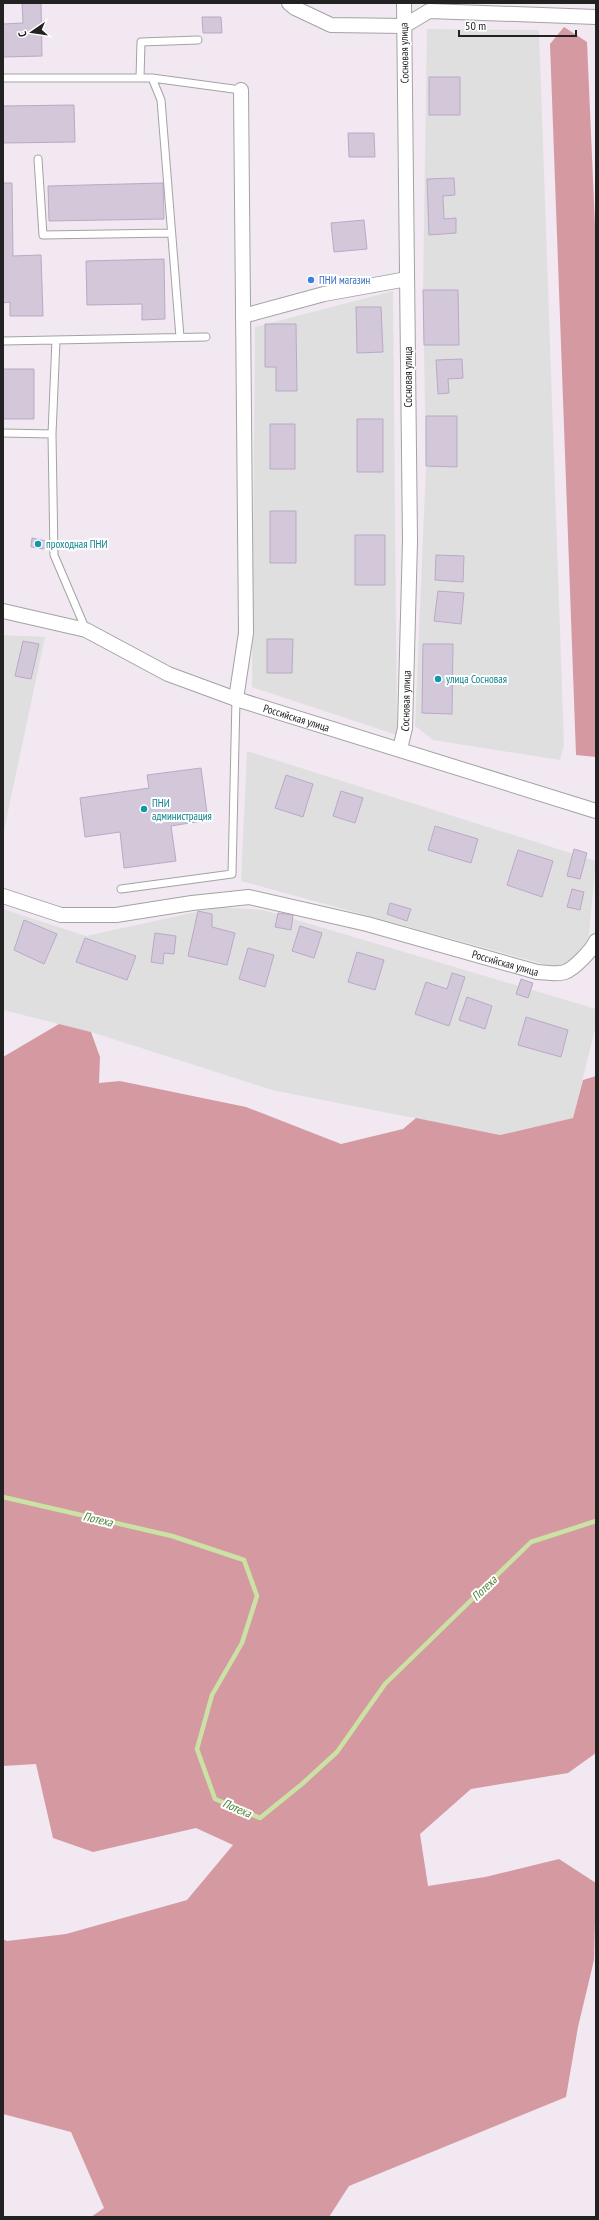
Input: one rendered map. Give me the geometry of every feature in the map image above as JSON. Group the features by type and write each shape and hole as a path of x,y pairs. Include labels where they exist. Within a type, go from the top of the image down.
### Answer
{"street":[{"path":"289,3 295,8 331,25 404,26 429,11 596,17"},
{"name":"Сосновая улица","path":"400,750 405,728 410,541 404,3"},
{"path":"236,699 246,633 241,90"},
{"path":"243,316 324,294 407,279"},
{"name":"Российская улица","path":"3,611 86,630 168,674 236,699 596,811"},
{"name":"Российская улица","path":"3,896 61,914 116,915 192,903 249,897 367,924 537,972 565,972 580,961 595,945 596,941"}],"lane":[{"path":"140,78 141,42 198,40"},
{"path":"3,78 152,78 241,90"},
{"path":"152,78 161,100 180,337"},
{"path":"38,159 43,235 172,233"},
{"path":"3,341 206,337"},
{"path":"56,340 52,434 54,555 86,630"},
{"path":"3,433 52,434"},
{"path":"121,889 232,874 236,699"}],"shaded area":[{"path":"564,27 587,42 596,248 596,757 576,755 550,44"},
{"path":"427,29 539,30 564,745 560,760 433,740 415,726 426,466 423,290"},
{"path":"393,291 397,735 252,687 255,327"},
{"path":"3,635 45,637 3,835"},
{"path":"247,751 596,861 587,954 562,969 241,881"},
{"path":"219,907 263,910 596,1009 596,1025 573,1118 500,1135 272,1090 91,1032 3,1010 3,909 86,936"},
{"path":"59,1024 91,1032 100,1057 99,1083 120,1081 246,1107 341,1144 403,1129 416,1118 500,1135 573,1118 583,1080 596,1076 596,1753 568,1773 471,1789 420,1834 428,1886 485,1877 559,1859 596,1883 594,1960 578,2027 566,2097 349,2186 329,2217 91,2217 104,2208 71,2132 3,2114 3,1939 7,1941 66,1934 187,1900 233,1845 196,1828 93,1852 53,1838 36,1764 3,1766 3,1057"}],"building":[{"path":"22,3 41,3 42,56 3,57 3,24 23,23"},
{"path":"202,17 221,17 222,33 203,33"},
{"path":"429,77 460,77 460,115 429,115"},
{"path":"74,105 75,142 3,143 3,106"},
{"path":"348,133 374,133 375,157 349,157"},
{"path":"454,178 455,195 443,196 444,219 456,218 456,233 429,235 427,179"},
{"path":"3,183 12,183 13,256 41,255 43,316 10,316 10,302 3,303"},
{"path":"163,183 164,219 49,221 48,186"},
{"path":"364,220 367,249 334,252 331,223"},
{"path":"164,259 165,319 142,320 142,304 87,305 86,261"},
{"path":"423,290 458,290 459,345 424,345"},
{"path":"356,307 381,307 383,352 357,353"},
{"path":"265,324 296,324 297,391 276,391 276,367 265,367"},
{"path":"462,359 463,378 448,379 449,393 438,394 436,360"},
{"path":"3,369 34,369 34,419 3,419"},
{"path":"426,416 457,416 457,467 426,466"},
{"path":"357,419 383,419 383,472 357,472"},
{"path":"270,424 295,424 295,469 270,469"},
{"path":"270,511 296,511 296,563 270,563"},
{"path":"355,535 385,535 385,585 355,585"},
{"name":"проходная ПНИ","path":"32,538 46,541 44,549 31,547"},
{"path":"436,555 464,556 463,582 435,580"},
{"path":"438,591 464,593 461,624 434,621"},
{"path":"267,639 293,639 292,673 267,673"},
{"path":"23,641 39,644 31,679 15,676"},
{"name":"улица Сосновая","path":"423,644 453,644 452,714 422,713"},
{"name":"ПНИ администрация","path":"201,768 208,820 171,826 176,861 124,868 120,832 85,837 80,798 149,788 147,775"},
{"path":"286,775 313,784 303,817 275,808"},
{"path":"341,791 363,798 355,823 333,816"},
{"path":"435,826 478,839 471,863 428,850"},
{"path":"574,849 587,853 580,879 567,876"},
{"path":"518,850 553,861 542,897 507,885"},
{"path":"572,889 584,892 580,910 567,907"},
{"path":"390,903 411,909 407,921 387,914"},
{"path":"198,911 212,914 212,927 235,933 227,965 188,956"},
{"path":"278,913 293,915 291,930 275,927"},
{"path":"24,920 57,934 44,964 14,950"},
{"path":"300,926 322,933 314,958 292,951"},
{"path":"155,933 176,936 174,954 164,953 163,964 151,962"},
{"path":"85,938 136,956 127,980 76,962"},
{"path":"248,948 274,955 265,987 239,979"},
{"path":"357,952 384,960 375,990 348,982"},
{"path":"452,973 465,977 449,1026 415,1014 426,982 447,989"},
{"path":"521,979 533,983 528,998 516,994"},
{"path":"467,997 492,1006 485,1029 459,1020"},
{"path":"526,1017 568,1030 561,1057 518,1045"}],"waterway":[{"name":"Потеха","path":"3,1497 172,1536 244,1560 257,1596 242,1643 212,1695 197,1749 215,1799 260,1818 302,1784 337,1752 385,1684 531,1542 596,1521"}],"place":[{"name":"ПНИ магазин","path":"311,280"},
{"name":"проходная ПНИ","path":"38,544"},
{"name":"улица Сосновая","path":"438,679"},
{"name":"ПНИ администрация","path":"144,809"}]}
